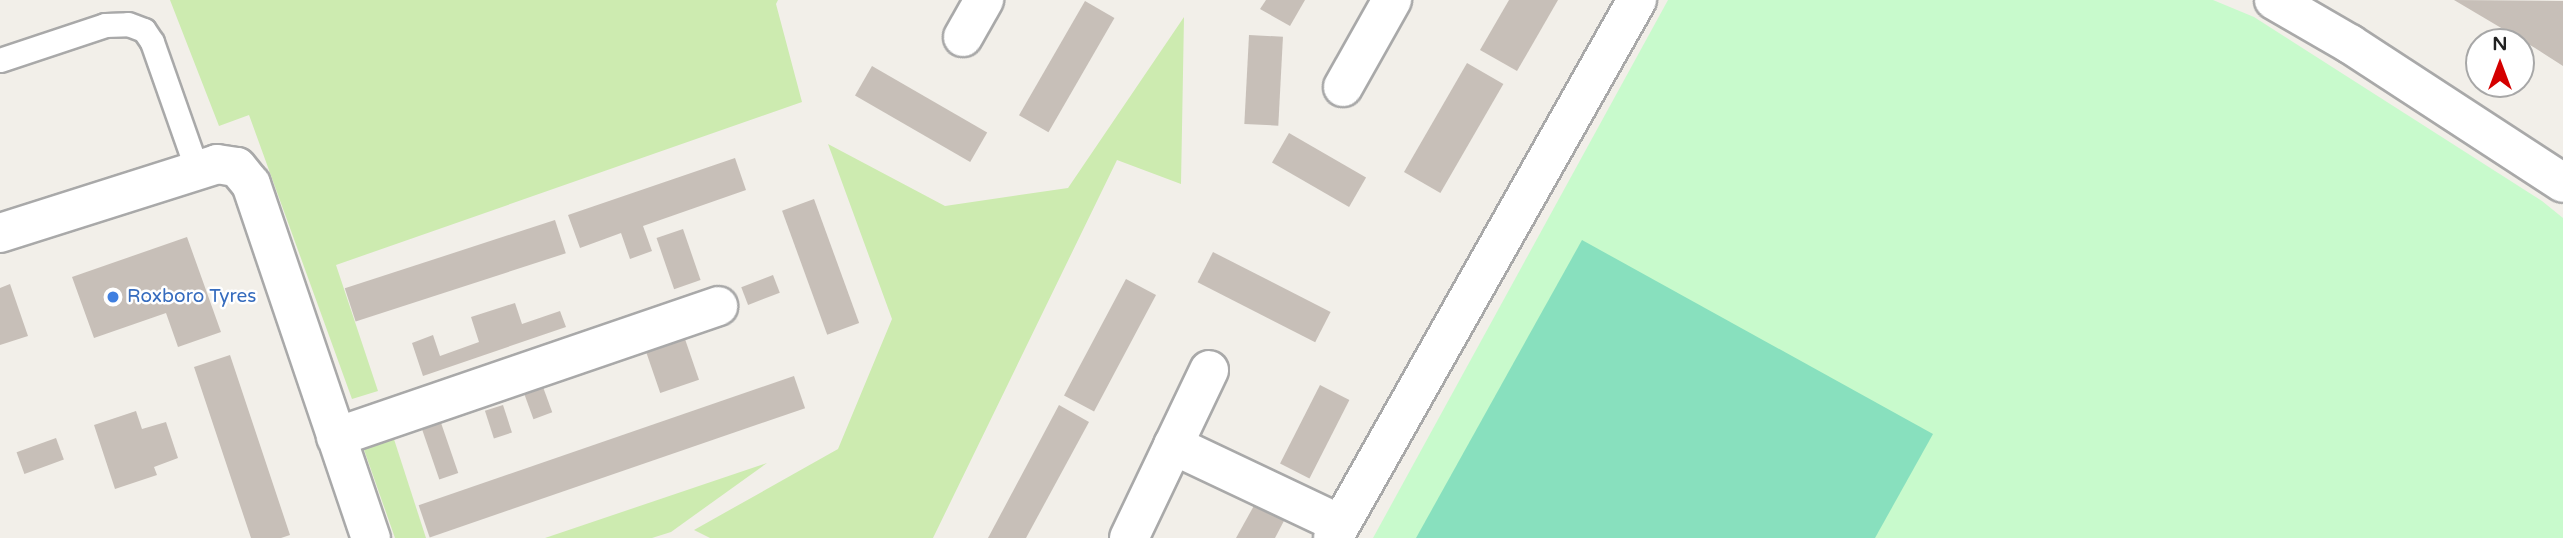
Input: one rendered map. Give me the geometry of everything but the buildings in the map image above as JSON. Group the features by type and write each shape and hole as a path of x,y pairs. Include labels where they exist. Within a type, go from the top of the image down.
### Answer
{"street":[{"path":"963,37 984,0"},
{"path":"1343,87 1392,0"},
{"path":"1173,445 1337,531 1637,0"},
{"path":"2274,0 2350,44 2563,183"},
{"path":"0,233 217,164 237,167 251,184 371,538"},
{"path":"336,437 718,306"},
{"path":"1129,538 1209,370"}],"lane":[{"path":"0,60 105,25 128,24 144,30 152,43 197,170"}],"green space":[{"path":"170,0 778,0 776,4 802,102 336,265 378,391 352,399 249,115 219,126"},
{"path":"1668,0 2213,0 2254,17 2542,201 2563,218 2563,538 1373,538"},
{"path":"1184,17 1181,184 1117,160 933,538 710,538 694,530 838,449 892,319 828,144 945,206 1068,188"},
{"path":"1582,240 1933,434 1875,538 1416,538"},
{"path":"392,433 426,538 395,538 362,444"},
{"path":"767,463 671,532 652,538 545,538"}],"place":[{"name":"Roxboro Tyres","path":"113,297"}]}
